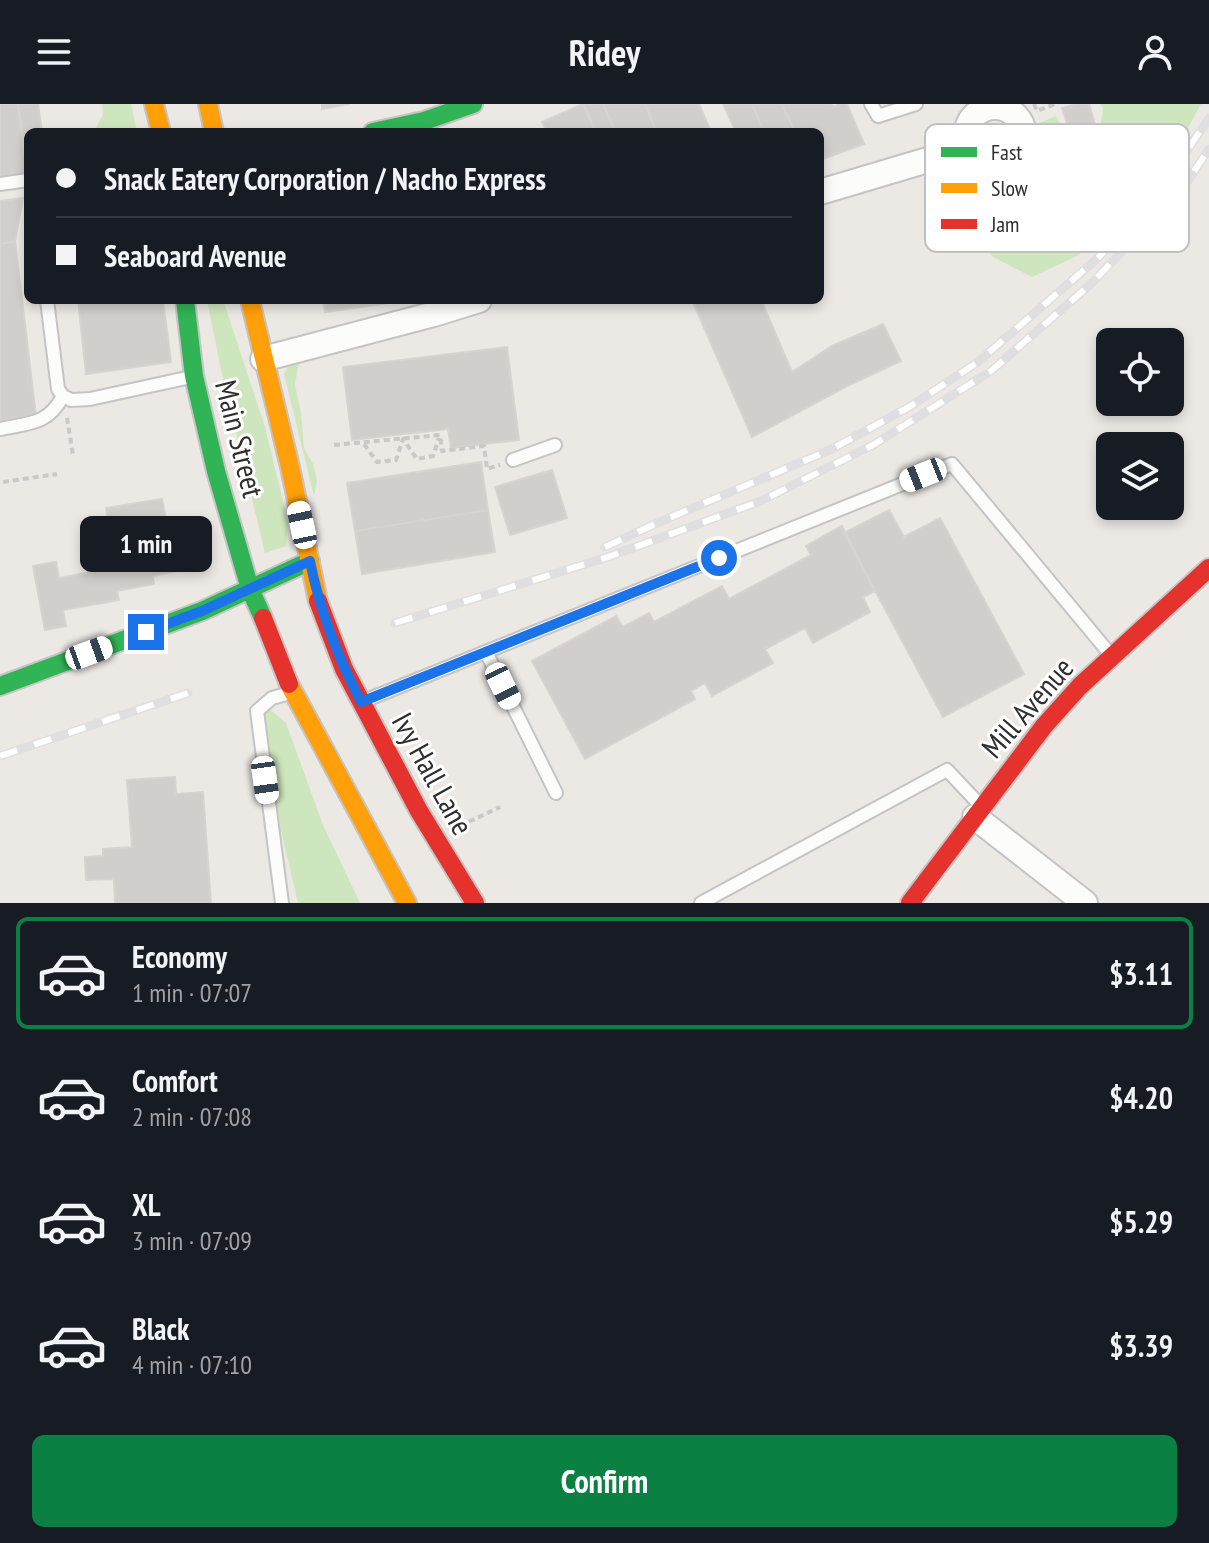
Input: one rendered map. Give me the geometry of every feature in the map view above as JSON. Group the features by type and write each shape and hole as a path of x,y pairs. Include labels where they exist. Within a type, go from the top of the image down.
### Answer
{"main road":[{"path":"154,104 160,128"},
{"path":"208,104 213,128"},
{"path":"396,128 408,126 441,110 473,104"},
{"name":"Main Street","path":"185,304 194,376 216,471 250,589 291,688"},
{"name":"Main Street","path":"251,304 318,601"},
{"path":"0,686 202,611 310,561"},
{"name":"Mill Avenue","path":"910,903 1044,726 1080,686 1209,568"},
{"name":"Ivy Hall Lane","path":"318,601 344,669 361,702 419,811 475,903"},
{"path":"291,688 404,898"}],"street":[{"path":"969,124 981,107 1005,109 1015,115 1020,124"},
{"path":"824,191 925,161"},
{"path":"263,359 466,304"},
{"path":"979,812 1085,903"}],"lane":[{"path":"871,104 878,116 916,104"},
{"path":"0,184 24,181"},
{"path":"47,304 58,389 71,400 90,399 194,376"},
{"path":"0,429 48,417 63,396"},
{"path":"513,460 555,445"},
{"path":"361,702 952,464 1112,657"},
{"path":"486,652 556,793"},
{"path":"282,903 257,711 291,688"},
{"path":"701,903 947,770 979,812"}],"path":[{"path":"1034,104 1037,111 1055,104"},
{"path":"63,396 73,455"},
{"path":"403,439 417,459 433,456 440,435"},
{"path":"334,445 440,435"},
{"path":"440,435 442,451 484,446 487,469"},
{"path":"364,443 377,462 396,460 403,439"},
{"path":"3,482 57,474"},
{"path":"454,829 500,807"}],"green space":[{"path":"102,104 131,104 136,128 96,128 103,114"},
{"path":"1101,104 1201,104 1189,126 1101,124"},
{"path":"1056,116 1060,124 1037,124"},
{"path":"990,252 1082,252 1032,277 993,257"},
{"path":"208,304 224,304 265,427 288,522 286,546 265,553"},
{"path":"294,354 301,360 295,385 304,448 317,480 314,496 284,374"},
{"path":"268,708 286,723 323,825 360,903 298,903 255,720"}],"building":[{"path":"0,104 18,104 24,175 0,179"},
{"path":"18,104 38,104 41,128 24,128 24,144"},
{"path":"322,104 349,104 322,109"},
{"path":"583,104 593,128 545,128 542,122"},
{"path":"584,104 603,104 613,128 594,128"},
{"path":"603,104 645,104 654,128 614,128"},
{"path":"645,104 699,104 709,128 655,128"},
{"path":"723,104 752,104 762,128 734,128"},
{"path":"752,104 782,104 793,128 762,128"},
{"path":"782,104 831,104 833,107 847,104 864,144 824,159 824,128 793,128"},
{"path":"1089,104 1095,124 1067,124 1062,108"},
{"path":"23,198 15,241 0,244 0,201"},
{"path":"15,241 36,416 0,420 0,244"},
{"path":"78,304 164,304 171,362 86,374"},
{"path":"324,304 382,304 325,312"},
{"path":"694,304 763,304 792,372 832,346 883,324 901,361 752,437"},
{"path":"507,347 519,440 451,448 448,429 352,440 343,367"},
{"path":"481,462 488,510 355,531 347,483"},
{"path":"552,470 567,518 510,535 495,487"},
{"path":"162,499 167,525 191,521 198,558 176,561 177,571 153,576 154,584 117,591 119,600 63,610 66,626 45,630 33,566 56,562 59,578 92,572 85,536 110,531 106,508"},
{"path":"488,510 495,552 362,574 355,531"},
{"path":"889,510 904,537 940,518 1024,674 943,717 844,533"},
{"path":"842,526 875,591 863,597 870,612 813,643 805,628 765,649 773,663 712,696 705,683 691,691 695,699 585,759 532,661 616,616 623,627 649,613 654,622 722,586 729,599 811,555 806,546"},
{"path":"175,777 176,794 203,792 211,903 115,903 114,879 86,880 85,857 103,856 103,849 132,847 127,780"}],"railway":[{"path":"1189,148 1209,118"},
{"path":"1189,179 1209,149"},
{"path":"605,547 832,449 909,407 978,362 1104,252"},
{"path":"395,623 608,557 761,501 873,445 991,371 1092,283 1121,252"},
{"path":"0,756 188,693"}],"traffic: fast":[{"path":"392,128 424,121 473,104"},
{"path":"185,304 194,376 216,471 250,589 263,618"},
{"path":"0,686 202,611 310,561"}],"traffic: slow":[{"path":"154,104 160,128"},
{"path":"208,104 213,128"},
{"path":"251,304 318,601"},
{"path":"289,684 407,903"}],"traffic: jam":[{"path":"910,903 1044,726 1080,686 1209,568"},
{"path":"318,601 344,669"},
{"path":"263,618 289,684"},
{"path":"344,669 419,811 475,903"}],"route":[{"path":"146,632 202,611 310,561 318,601 344,669 361,702 719,558"}]}
